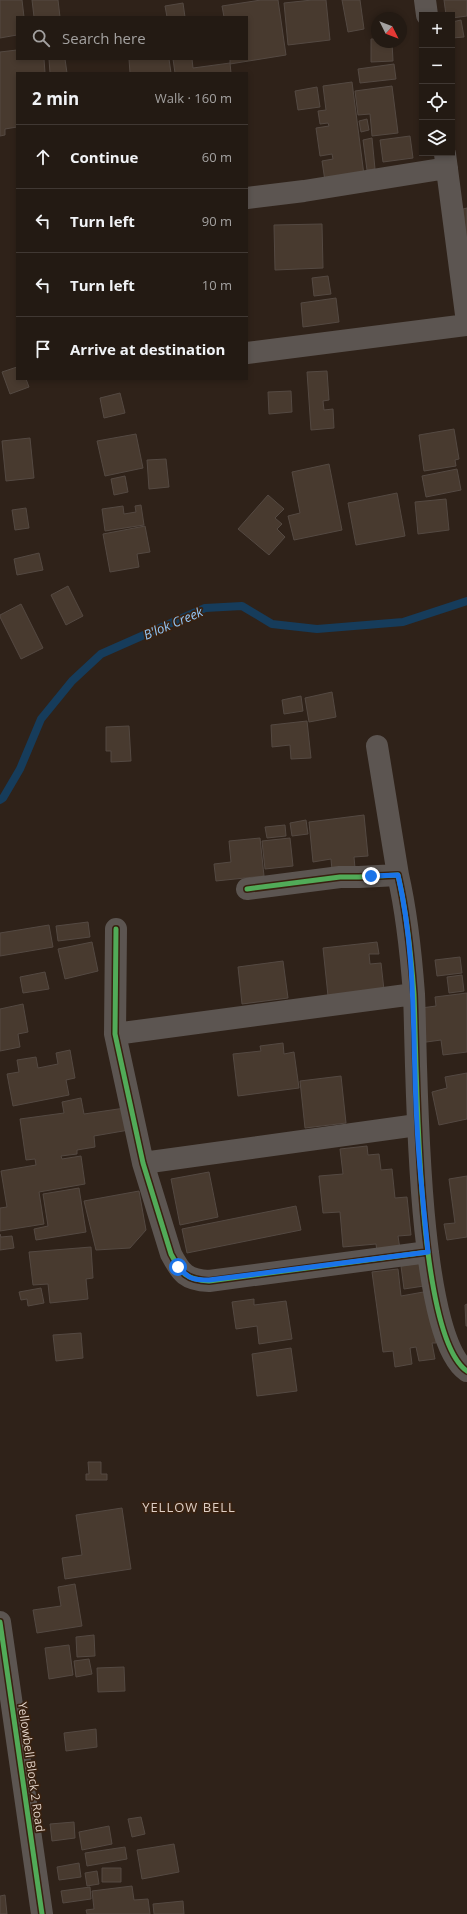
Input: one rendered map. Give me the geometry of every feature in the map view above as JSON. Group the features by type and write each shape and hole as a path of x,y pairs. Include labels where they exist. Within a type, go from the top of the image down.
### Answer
{"street":[{"path":"425,0 427,12"},
{"path":"248,198 304,191 446,161 467,323 248,353"},
{"path":"377,746 398,875 405,906 414,994 417,1125 428,1252 437,1305 447,1344 457,1363 467,1371"},
{"path":"248,889 340,877 398,875"},
{"path":"116,929 115,1034 143,1163 171,1254 178,1267 188,1277 195,1280 209,1280 428,1252"},
{"path":"115,1034 414,994"},
{"path":"143,1163 417,1125"},
{"name":"Yellowbell Block 2 Road","path":"0,1622 42,1914"}],"building":[{"path":"0,0 22,0 24,16 16,16 16,35 0,38"},
{"path":"32,0 58,0 60,16 34,16"},
{"path":"261,0 278,0 286,55 230,64 230,60 248,60 248,16 224,16 222,6"},
{"path":"326,0 330,40 288,45 284,3"},
{"path":"342,0 360,0 364,29 348,32"},
{"path":"444,0 467,0 467,16 455,18 455,12 446,12"},
{"path":"183,3 185,16 167,16 165,6"},
{"path":"461,20 464,37 455,38 455,21"},
{"path":"371,48 392,48 393,61 371,62"},
{"path":"16,50 16,60 44,60 45,72 16,72 16,127 5,129 5,135 0,136 0,52"},
{"path":"49,60 65,60 67,72 50,72"},
{"path":"129,60 169,60 171,72 130,72"},
{"path":"173,60 192,60 193,68 230,63 231,72 175,72"},
{"path":"394,64 396,79 360,83 358,69"},
{"path":"352,82 364,175 325,181 322,161 333,159 332,154 320,156 316,128 329,126 328,123 320,124 318,111 326,110 323,86"},
{"path":"392,86 398,133 372,136 370,114 358,115 355,91"},
{"path":"317,87 320,107 298,110 295,91"},
{"path":"367,119 369,130 361,132 359,121"},
{"path":"410,136 413,158 383,162 380,140"},
{"path":"372,138 375,169 367,170 363,140"},
{"path":"467,208 467,246 463,209"},
{"path":"322,224 323,268 275,270 274,225"},
{"path":"328,276 331,294 314,296 312,278"},
{"path":"336,298 339,322 303,327 301,303"},
{"path":"16,367 16,380 26,380 29,387 10,394 2,372"},
{"path":"327,371 329,400 323,401 324,410 333,409 334,428 311,430 307,372"},
{"path":"291,391 292,412 269,414 268,392"},
{"path":"120,393 125,413 104,418 100,398"},
{"path":"454,429 459,459 455,460 456,466 424,471 419,435"},
{"path":"136,434 143,468 105,476 97,441"},
{"path":"30,438 34,478 6,481 2,441"},
{"path":"166,459 169,487 149,489 147,460"},
{"path":"329,464 342,530 294,540 288,516 300,513 292,472"},
{"path":"457,469 461,490 426,497 422,476"},
{"path":"125,476 128,492 114,495 111,479"},
{"path":"397,493 405,536 356,545 348,503"},
{"path":"268,495 284,509 275,518 282,524 277,529 285,537 269,555 238,529"},
{"path":"446,499 449,530 418,534 415,502"},
{"path":"141,505 144,525 105,531 102,509 123,506 124,514 136,512 135,506"},
{"path":"26,508 29,528 15,530 12,510"},
{"path":"145,526 150,552 137,554 139,567 110,572 103,534"},
{"path":"39,553 43,570 17,575 14,559"},
{"path":"68,586 83,616 66,625 51,595"},
{"path":"21,604 43,648 21,659 0,615"},
{"path":"332,692 336,717 309,722 305,698"},
{"path":"301,696 303,711 284,714 282,700"},
{"path":"307,721 311,758 291,759 290,745 272,747 271,725"},
{"path":"129,726 131,761 111,762 111,751 106,751 106,727"},
{"path":"364,815 368,856 354,857 355,868 332,870 331,859 313,862 309,822"},
{"path":"306,820 308,834 292,836 290,823"},
{"path":"285,825 286,836 267,838 265,827"},
{"path":"260,838 264,876 216,881 214,864 231,862 229,841"},
{"path":"290,838 293,866 265,869 262,841"},
{"path":"88,922 90,937 58,941 56,926"},
{"path":"49,925 53,947 0,956 0,933"},
{"path":"92,942 98,971 65,979 58,949"},
{"path":"377,942 379,954 369,954 370,964 381,963 384,990 328,996 323,948"},
{"path":"460,957 462,973 437,976 435,960"},
{"path":"283,961 288,998 242,1004 238,967"},
{"path":"45,972 49,989 23,993 20,977"},
{"path":"462,975 464,991 449,993 447,977"},
{"path":"467,993 467,1052 443,1055 441,1040 419,1043 414,1009 436,1006 435,997"},
{"path":"23,1004 28,1032 18,1034 20,1047 0,1051 0,1009"},
{"path":"283,1043 284,1054 294,1052 299,1088 238,1096 233,1054 261,1051 260,1046"},
{"path":"70,1050 75,1078 66,1080 69,1095 13,1106 7,1074 19,1072 17,1060 36,1057 38,1068 58,1064 56,1053"},
{"path":"467,1073 467,1119 439,1125 432,1092 447,1088 445,1077"},
{"path":"341,1076 346,1123 305,1128 300,1081"},
{"path":"81,1098 84,1114 125,1108 129,1130 94,1136 95,1147 77,1150 77,1154 61,1156 62,1159 81,1156 85,1184 39,1192 44,1224 0,1231 0,1208 7,1207 1,1171 36,1165 35,1159 26,1160 20,1119 64,1113 62,1102"},
{"path":"367,1146 368,1155 379,1154 381,1170 392,1169 395,1198 407,1197 411,1235 398,1236 400,1249 377,1251 376,1244 343,1247 340,1212 323,1213 319,1176 343,1174 340,1149"},
{"path":"209,1172 218,1217 180,1225 171,1179"},
{"path":"467,1176 467,1237 447,1240 444,1224 455,1223 449,1179"},
{"path":"79,1188 86,1232 36,1240 34,1229 48,1226 43,1194"},
{"path":"139,1191 146,1230 130,1248 96,1250 84,1201"},
{"path":"296,1206 301,1230 187,1253 182,1229"},
{"path":"0,1234 1,1237 12,1236 14,1248 0,1250"},
{"path":"91,1247 93,1278 86,1279 88,1299 50,1303 48,1284 33,1285 29,1252"},
{"path":"421,1263 424,1286 404,1289 401,1266"},
{"path":"398,1269 401,1296 429,1291 436,1343 432,1343 435,1359 419,1361 416,1347 410,1348 412,1364 395,1367 393,1351 383,1352 372,1272"},
{"path":"41,1288 44,1303 28,1306 27,1299 21,1300 19,1292"},
{"path":"254,1299 254,1305 286,1301 292,1339 259,1344 257,1326 236,1329 232,1302"},
{"path":"467,1304 467,1326 466,1326 465,1305"},
{"path":"81,1333 83,1358 56,1361 53,1335"},
{"path":"291,1348 297,1391 257,1396 252,1354"},
{"path":"88,1462 101,1462 101,1474 107,1474 107,1480 86,1480 86,1474 89,1474"},
{"path":"122,1508 131,1569 65,1579 62,1558 82,1555 76,1515"},
{"path":"75,1584 82,1626 37,1633 33,1610 61,1606 58,1587"},
{"path":"94,1635 95,1656 77,1657 76,1637"},
{"path":"69,1645 73,1675 49,1679 45,1648"},
{"path":"89,1659 92,1674 76,1677 74,1661"},
{"path":"124,1667 125,1691 98,1692 97,1668"},
{"path":"96,1729 97,1747 66,1751 64,1733"},
{"path":"141,1817 145,1834 132,1837 128,1819"},
{"path":"74,1822 75,1838 52,1841 50,1824"},
{"path":"109,1826 112,1844 82,1850 79,1832"},
{"path":"174,1844 179,1872 142,1879 137,1850"},
{"path":"125,1847 127,1859 87,1866 85,1853"},
{"path":"79,1863 81,1877 59,1880 57,1867"},
{"path":"102,1868 121,1868 121,1882 102,1882"},
{"path":"97,1871 99,1884 87,1886 85,1873"},
{"path":"132,1886 134,1900 148,1899 150,1914 87,1914 86,1910 94,1909 92,1891"},
{"path":"90,1887 91,1899 63,1903 61,1891"},
{"path":"5,1895 7,1914 0,1914 0,1896"},
{"path":"183,1901 184,1914 154,1914 153,1904"}],"waterway":[{"name":"B'lok Creek","path":"0,800 3,798 20,769 41,719 72,681 101,654 205,608 242,606 272,624 317,629 403,622 467,601"}],"cycle path":[{"path":"247,889 340,877 398,875 406,919 413,979 418,1134 428,1254 437,1307 450,1348 467,1371"},
{"path":"116,929 115,1034 143,1163 171,1254 181,1271 195,1279 209,1281 428,1252"},
{"path":"0,1622 42,1914"}],"district":[{"name":"YELLOW BELL","path":"189,1507"}],"route":[{"path":"178,1267 188,1277 195,1280 209,1280 428,1252 417,1125 414,994 405,906 398,875 371,876"}]}
